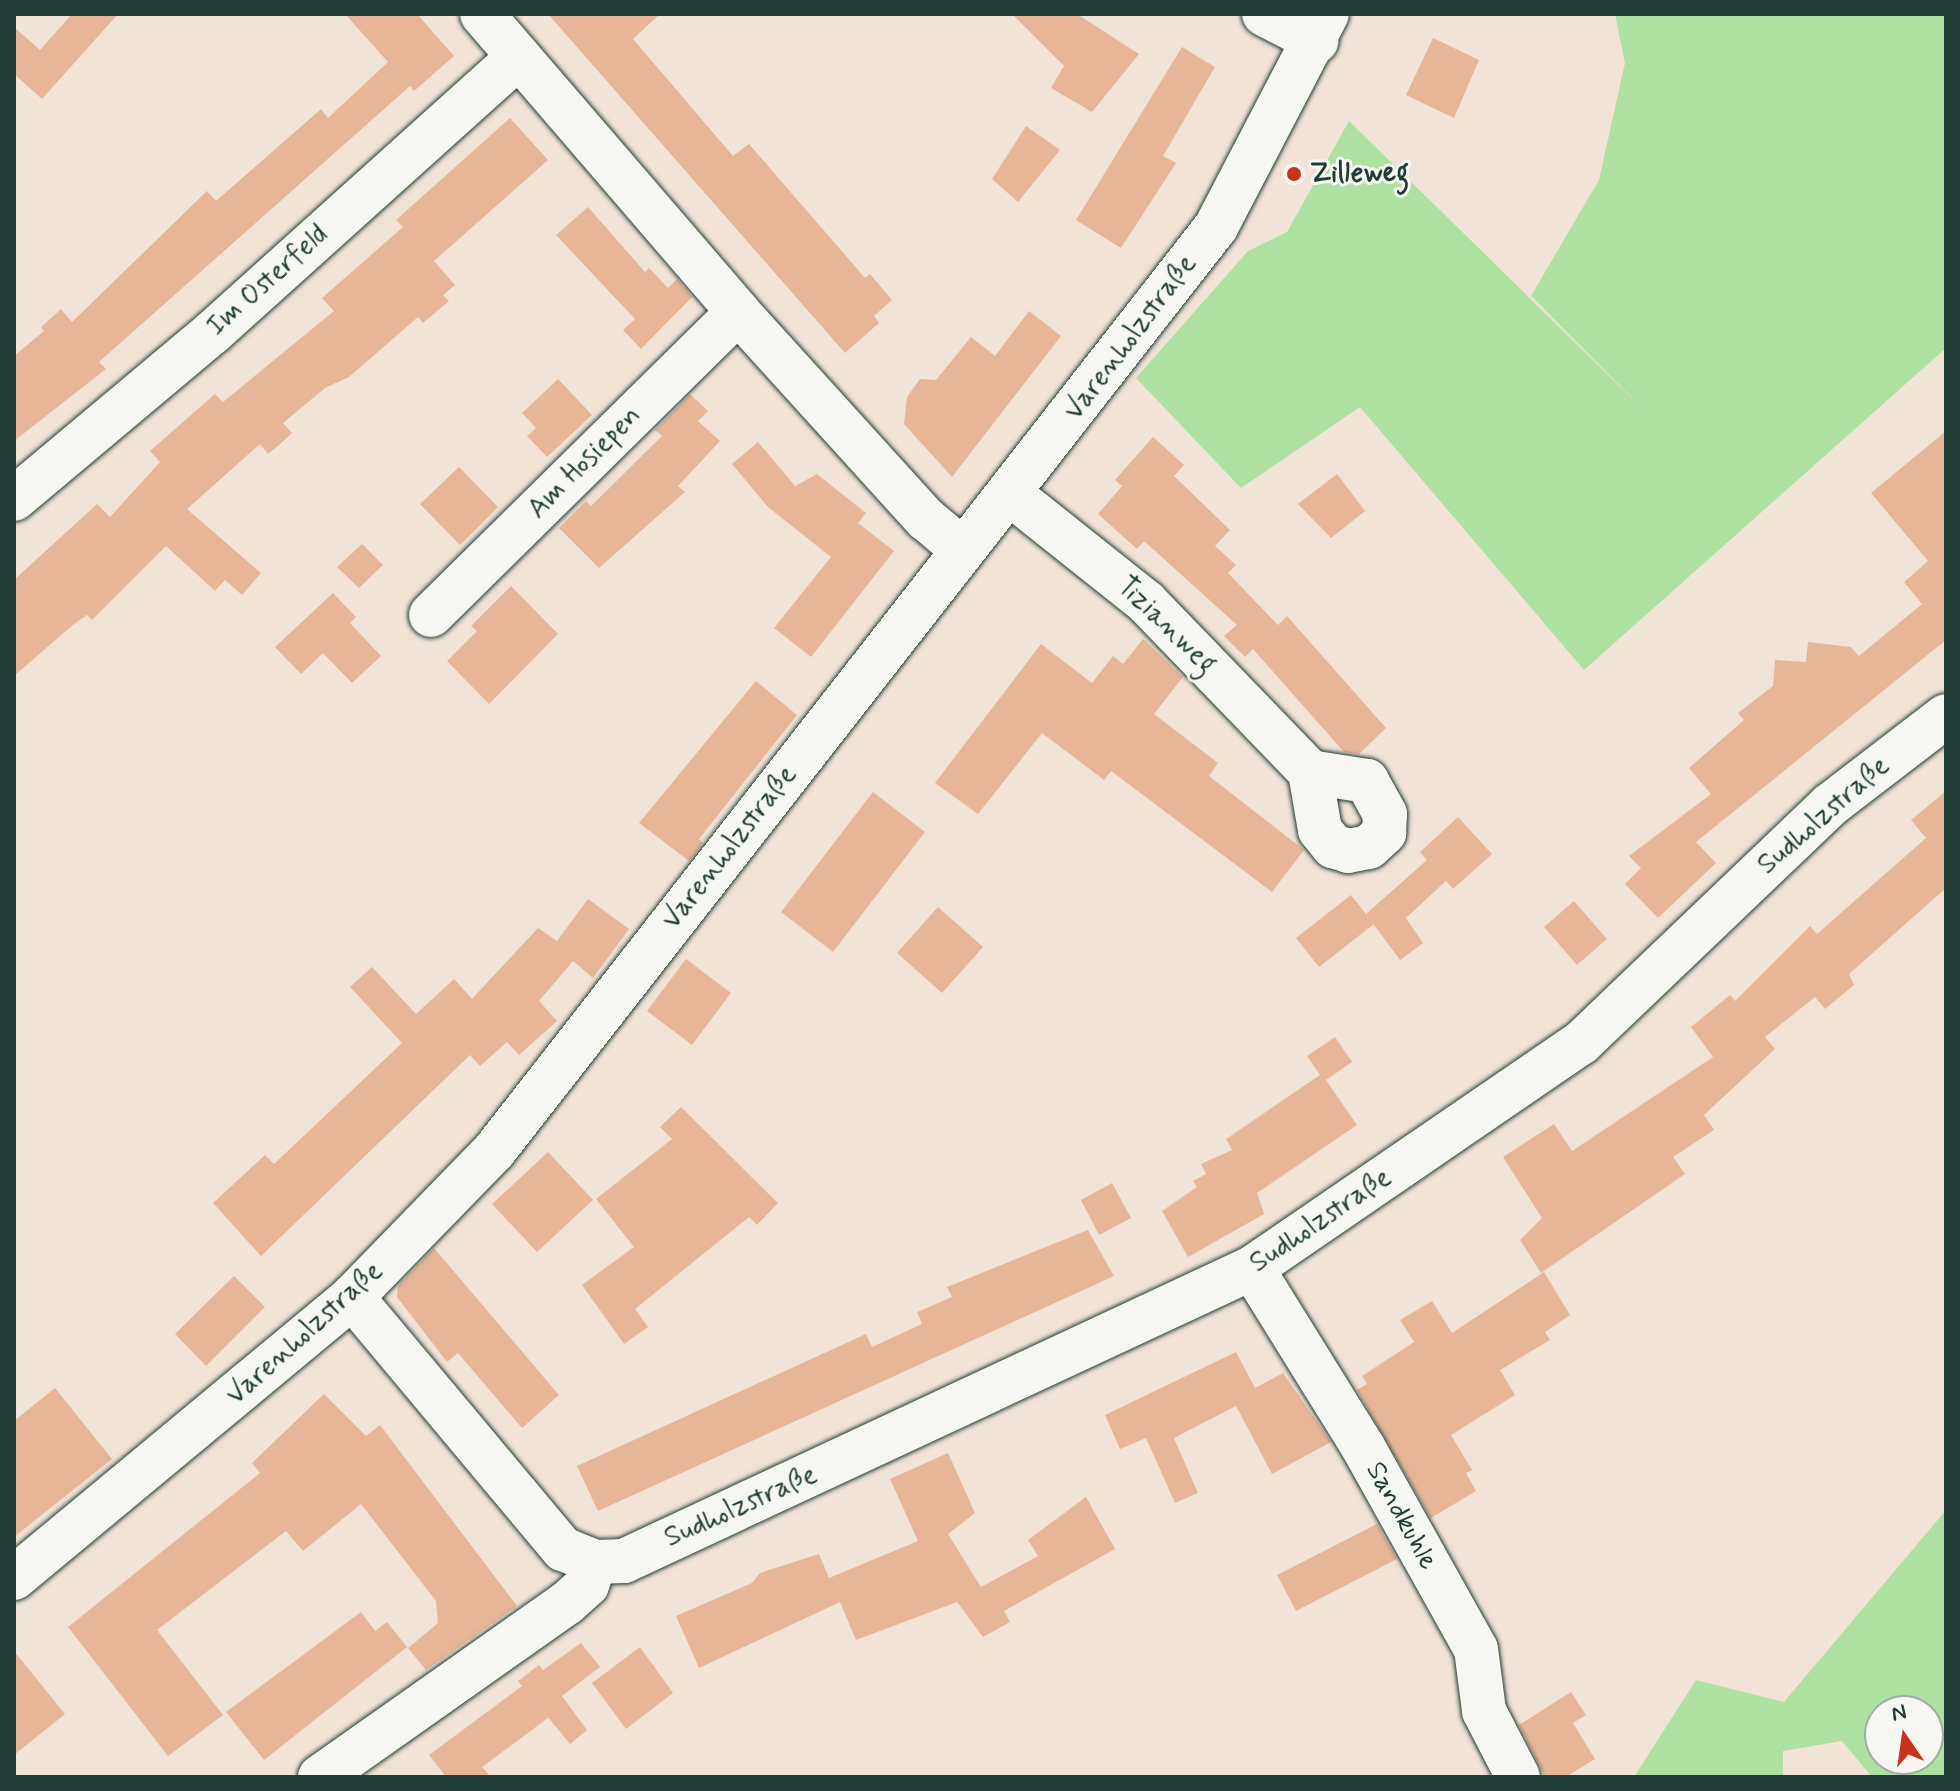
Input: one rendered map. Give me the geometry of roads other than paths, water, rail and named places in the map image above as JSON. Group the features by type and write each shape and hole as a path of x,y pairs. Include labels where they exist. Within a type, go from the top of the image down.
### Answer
{"street":[{"path":"482,14 738,312 926,519 963,550"},
{"path":"1264,14 1321,28"},
{"name":"Varenholzstraße","path":"14,1578 352,1297 494,1151 1216,227 1321,28"},
{"name":"Im Osterfeld","path":"14,499 212,333 517,58"},
{"name":"Am Hosiepen","path":"431,615 738,312"},
{"name":"Tizianweg","path":"1009,493 1146,602 1310,772"},
{"name":"Sudholzstraße","path":"595,1562 624,1561 1252,1268 1581,1043 1830,805 1946,716"},
{"name":"Sandkuhle","path":"1252,1268 1363,1447 1476,1649 1484,1711 1518,1777"},
{"path":"320,1777 567,1603 587,1585 595,1562 563,1549 352,1297"}],"place":[{"name":"Zilleweg","path":"1294,174"}]}
